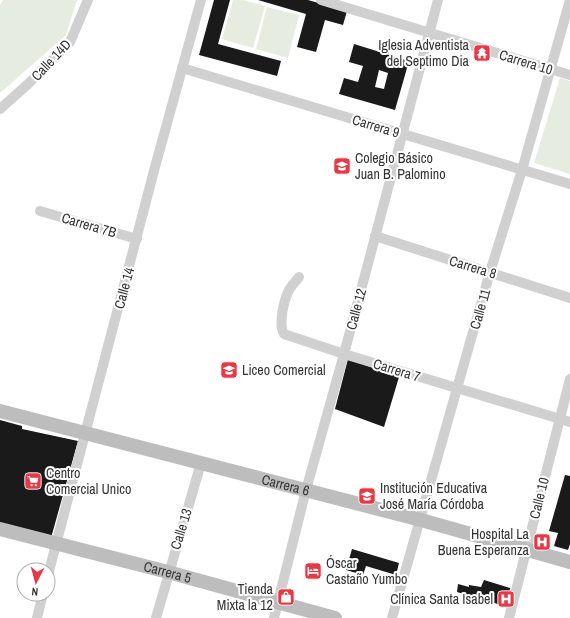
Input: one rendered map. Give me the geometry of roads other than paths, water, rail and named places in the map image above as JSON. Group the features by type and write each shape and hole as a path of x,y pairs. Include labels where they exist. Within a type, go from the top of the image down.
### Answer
{"street":[{"name":"Calle 14D","path":"0,109 27,85 70,42 88,0"},
{"name":"Calle 14","path":"52,562 201,0"},
{"name":"Carrera 10","path":"322,0 570,75"},
{"name":"Calle 12","path":"274,618 306,490 344,354 438,0"},
{"name":"Calle 11","path":"392,618 490,272 522,170 570,0"},
{"name":"Carrera 9","path":"182,68 570,184"},
{"name":"Carrera 7B","path":"40,211 137,239"},
{"name":"Carrera 8","path":"375,236 570,298"},
{"name":"Carrera 7","path":"299,277 288,293 281,321 281,330 284,334 344,354 570,422"},
{"name":"Calle 10","path":"509,618 570,379"},
{"name":"Carrera 6","path":"0,411 421,520 570,562"},
{"name":"Calle 13","path":"156,618 168,572 201,463"},
{"name":"Carrera 5","path":"0,529 168,572 335,618"},
{"path":"37,618 41,602"}],"place":[{"name":"Iglesia Adventista del Septimo Dia","path":"482,53"},
{"name":"Colegio Básico Juan B. Palomino","path":"342,166"},
{"name":"Liceo Comercial","path":"229,370"},
{"name":"Centro Comercial Unico","path":"33,481"},
{"name":"Institución Educativa José María Córdoba","path":"367,496"},
{"name":"Hospital La Buena Esperanza","path":"542,542"},
{"name":"Óscar Castaño Yumbo","path":"313,571"},
{"name":"Tienda Mixta la 12","path":"286,597"},
{"name":"Clínica Santa Isabel","path":"506,599"}]}
